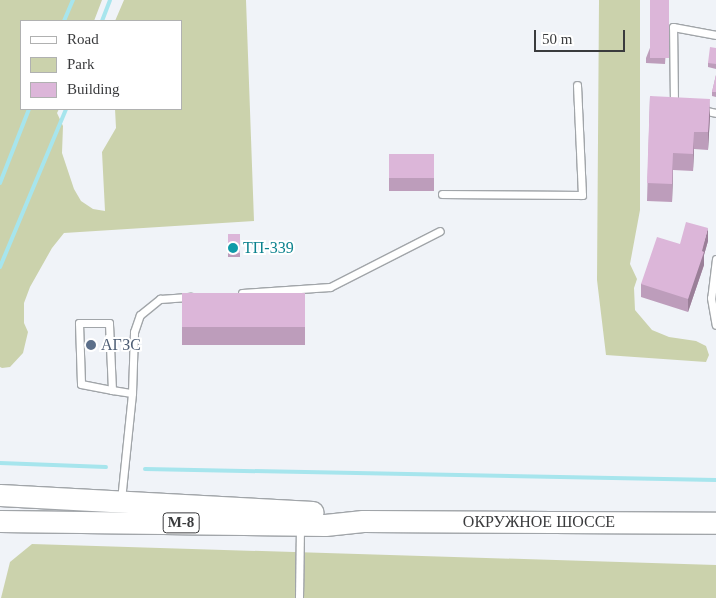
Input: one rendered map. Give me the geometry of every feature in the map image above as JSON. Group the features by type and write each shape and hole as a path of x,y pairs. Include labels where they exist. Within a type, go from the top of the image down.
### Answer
{"main road":[{"name":"ОКРУЖНОЕ ШОССЕ","path":"0,495 304,510 363,521"},
{"name":"ОКРУЖНОЕ ШОССЕ","path":"0,521 325,525 363,521 716,523"}],"lane":[{"path":"681,106 673,104 673,27 716,35"},
{"path":"442,194 582,195 577,85"},
{"path":"690,107 716,113"},
{"path":"236,294 330,287 440,231"},
{"path":"716,259 711,298 716,325"},
{"path":"121,500 132,393 134,332 140,315 160,299 198,296"},
{"path":"112,390 109,323 79,323 80,384 112,390 132,393"},
{"path":"299,598 300,524"}],"green space":[{"path":"0,0 102,0 94,20 20,20 20,110 58,110 57,113 63,126 62,153 74,189 81,201 93,209 105,211 102,152 116,128 115,110 182,110 182,20 115,20 124,0 246,0 254,221 64,233 52,248 30,287 24,303 24,323 28,332 23,353 10,367 0,367"},
{"path":"599,0 640,0 640,210 630,264 637,279 634,288 635,310 652,330 669,337 696,341 706,346 709,355 706,362 606,355 597,280"},
{"path":"32,544 716,565 716,598 1,598 10,562"}],"building":[{"path":"650,0 669,0 669,58 650,58"},
{"path":"710,47 716,48 716,64 708,63"},
{"path":"716,75 716,92 712,92"},
{"path":"650,96 710,99 708,132 694,132 693,154 673,153 672,184 647,183"},
{"path":"389,154 434,154 434,178 389,178"},
{"path":"686,222 708,228 702,251 704,252 688,299 641,284 657,237 680,244"},
{"name":"ТП-339","path":"228,234 240,234 240,253 228,253"},
{"path":"182,293 305,293 305,327 182,327"}],"waterway":[{"path":"64,20 73,0"},
{"path":"102,20 110,0"},
{"path":"0,183 29,110"},
{"path":"0,267 66,110"},
{"path":"0,463 106,467"},
{"path":"145,469 716,480"}],"place":[{"name":"ТП-339","path":"233,248"},
{"name":"АГЗС","path":"91,345"}]}
